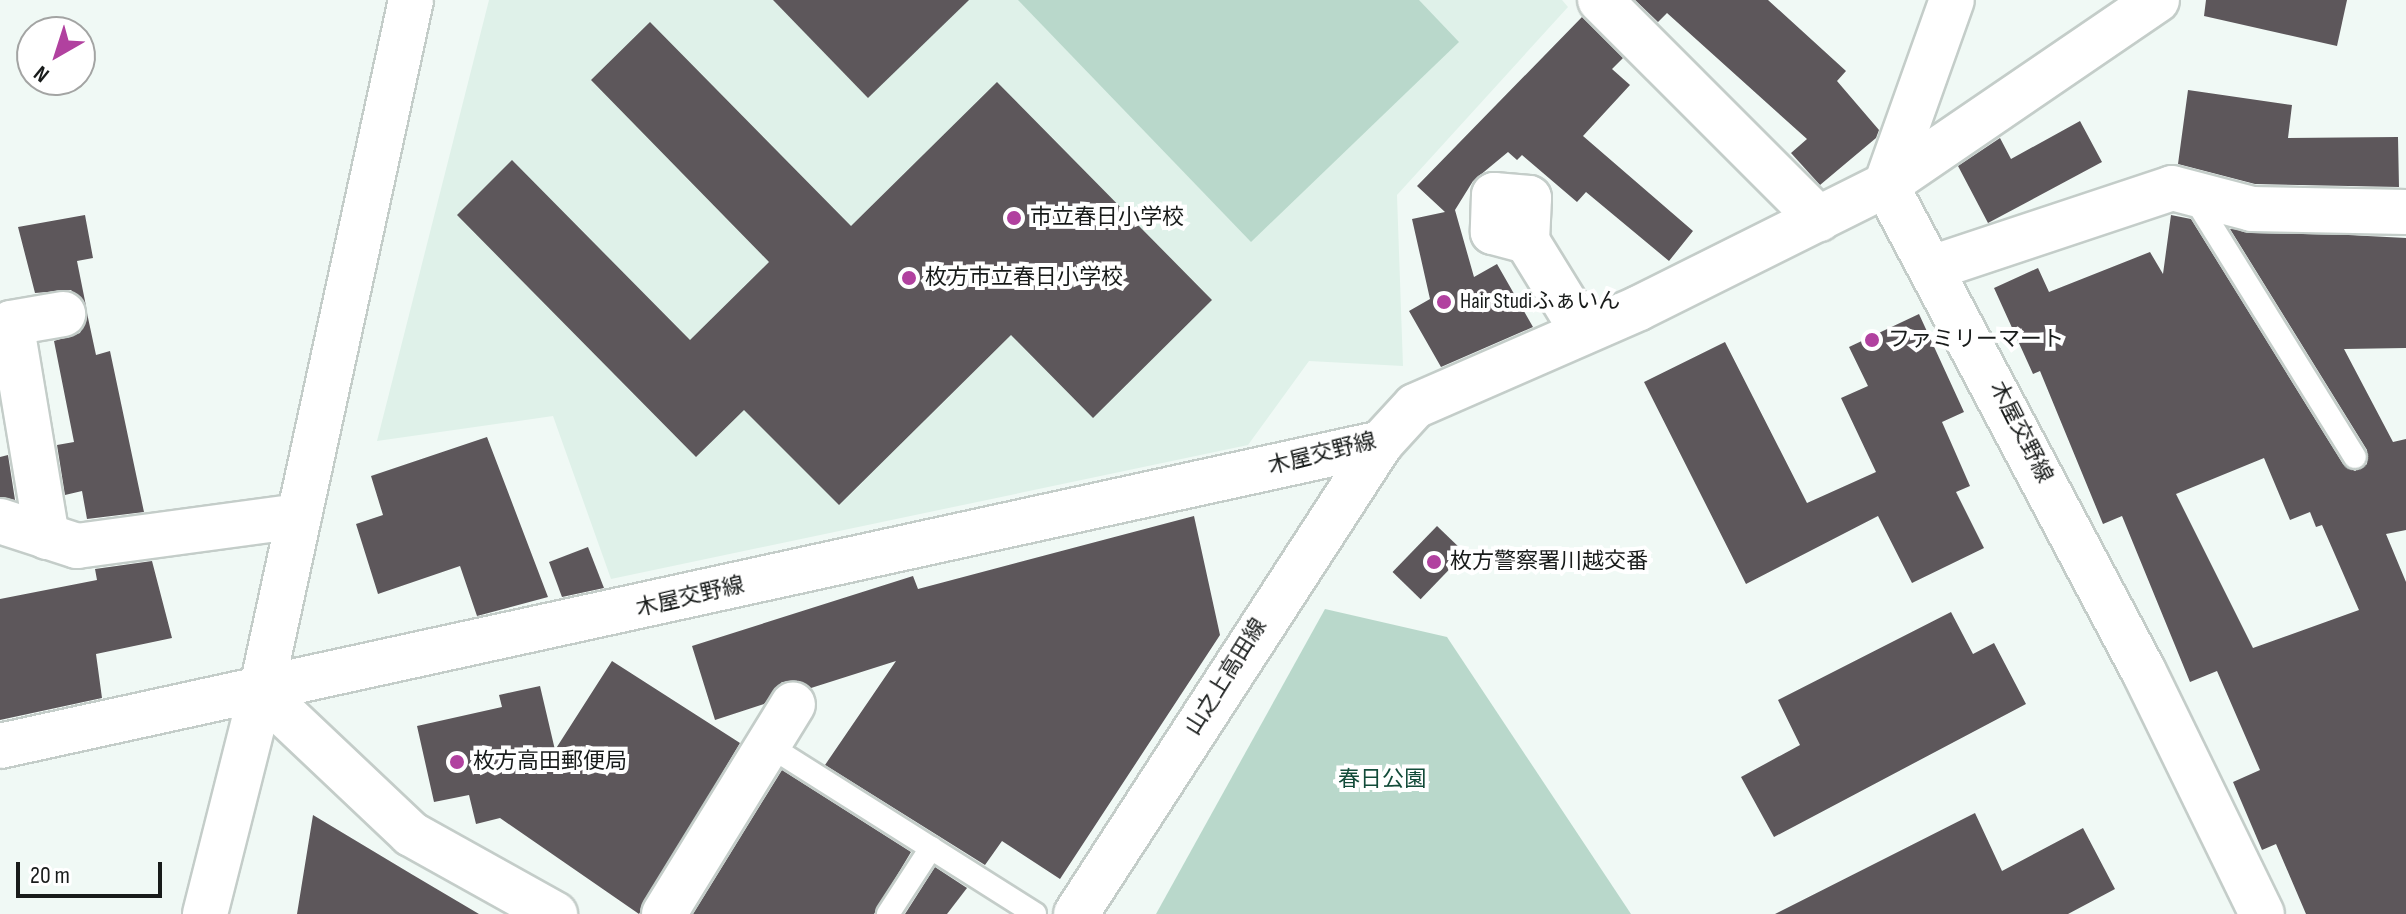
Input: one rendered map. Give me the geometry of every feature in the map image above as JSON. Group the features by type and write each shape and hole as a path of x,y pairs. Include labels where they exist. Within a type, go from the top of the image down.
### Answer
{"street":[{"path":"205,914 261,692 411,0"},
{"path":"1600,0 1819,219"},
{"path":"1886,185 1952,0"},
{"path":"1886,185 2157,0"},
{"name":"木屋交野線","path":"0,746 261,692 1381,443 1415,406 1583,332 1886,185 1935,267 2262,914"},
{"path":"1935,267 2172,188 2252,209 2406,212"},
{"path":"1527,241 1583,332"},
{"path":"47,537 11,323 63,314"},
{"name":"山之上高田線","path":"1076,914 1381,443"},
{"path":"0,521 77,546 299,516"},
{"path":"261,692 411,834 555,914"},
{"path":"664,914 793,704"}],"lane":[{"path":"2191,192 2355,457"},
{"path":"768,745 1035,914"},
{"path":"888,914 931,848"}],"shaded area":[{"name":"枚方市立春日小学校","path":"489,0 1562,0 1568,7 1397,195 1403,366 1309,361 1248,445 611,579 553,416 377,441"}],"green space":[{"path":"1018,0 1419,0 1459,42 1251,242"},
{"name":"春日公園","path":"1325,609 1447,637 1631,914 1156,914"}],"building":[{"path":"773,0 969,0 868,98"},
{"path":"1635,0 1768,0 1846,71 1837,81 1879,130 1876,138 1820,185 1791,153 1807,139 1667,13 1658,22"},
{"path":"2206,0 2347,0 2337,46 2204,16"},
{"path":"1582,17 1623,58 1612,69 1630,85 1583,136 1693,231 1669,261 1586,192 1577,202 1522,155 1517,160 1508,152 1473,181 1455,210 1474,277 1497,264 1533,327 1441,367 1409,311 1430,299 1412,219 1445,212 1417,186"},
{"path":"650,22 851,226 997,82 1212,300 1093,418 1011,335 839,505 744,410 696,457 457,215 512,160 690,340 769,262 591,80"},
{"path":"2188,90 2292,105 2288,138 2398,137 2399,187 2255,184 2178,164"},
{"path":"2080,121 2102,162 1988,223 1958,166 2000,138 2011,159"},
{"path":"85,215 93,258 77,261 86,306 71,290 35,293 18,227"},
{"path":"2171,215 2191,219 2343,464 2355,471 2367,464 2367,450 2230,229 2406,238 2406,348 2344,349 2393,442 2406,439 2406,530 2386,534 2406,582 2406,914 2306,914 2276,844 2262,850 2233,782 2260,770 2217,671 2190,682 2122,516 2103,524 2040,371 2033,374 1994,288 2038,268 2049,292 2150,252 2163,274","holes":["2264,458 2290,520 2310,512 2316,527 2322,525 2359,610 2253,648 2176,494"]},
{"path":"87,313 96,355 110,351 144,512 87,519 82,491 65,495 57,445 74,442 54,341 80,333"},
{"path":"1919,314 1964,412 1942,422 1970,486 1956,492 1984,548 1912,583 1878,516 1746,584 1644,382 1725,342 1807,503 1876,472 1841,398 1868,386 1849,347"},
{"path":"487,437 548,597 477,616 460,566 378,594 356,524 383,515 371,476"},
{"path":"8,455 15,500 0,497 0,457"},
{"path":"1194,516 1220,635 1060,879 1002,841 985,865 825,765 896,661 811,688 782,682 764,704 715,720 692,646 913,576 918,589"},
{"path":"1437,526 1465,553 1421,599 1393,572"},
{"path":"588,547 604,588 562,597 549,562"},
{"path":"152,561 172,638 96,654 102,698 0,720 0,599 97,580 95,569"},
{"path":"1951,612 1973,654 1994,643 2026,704 1774,837 1741,777 1800,745 1778,700"},
{"path":"612,661 740,743 639,914 500,818 476,824 469,795 434,802 417,726 502,707 499,695 540,686 555,750"},
{"path":"782,770 911,852 874,914 693,914"},
{"path":"1975,813 2002,871 2083,828 2115,889 2068,914 1775,914"},
{"path":"313,815 413,875 479,914 297,914"},
{"path":"935,867 967,888 947,914 905,914"}],"place":[{"name":"市立春日小学校","path":"1014,218"},
{"name":"枚方市立春日小学校","path":"909,278"},
{"name":"Hair Studiふぁいん","path":"1444,302"},
{"name":"ファミリーマート","path":"1872,340"},
{"name":"枚方警察署川越交番","path":"1434,562"},
{"name":"枚方高田郵便局","path":"457,762"}]}
